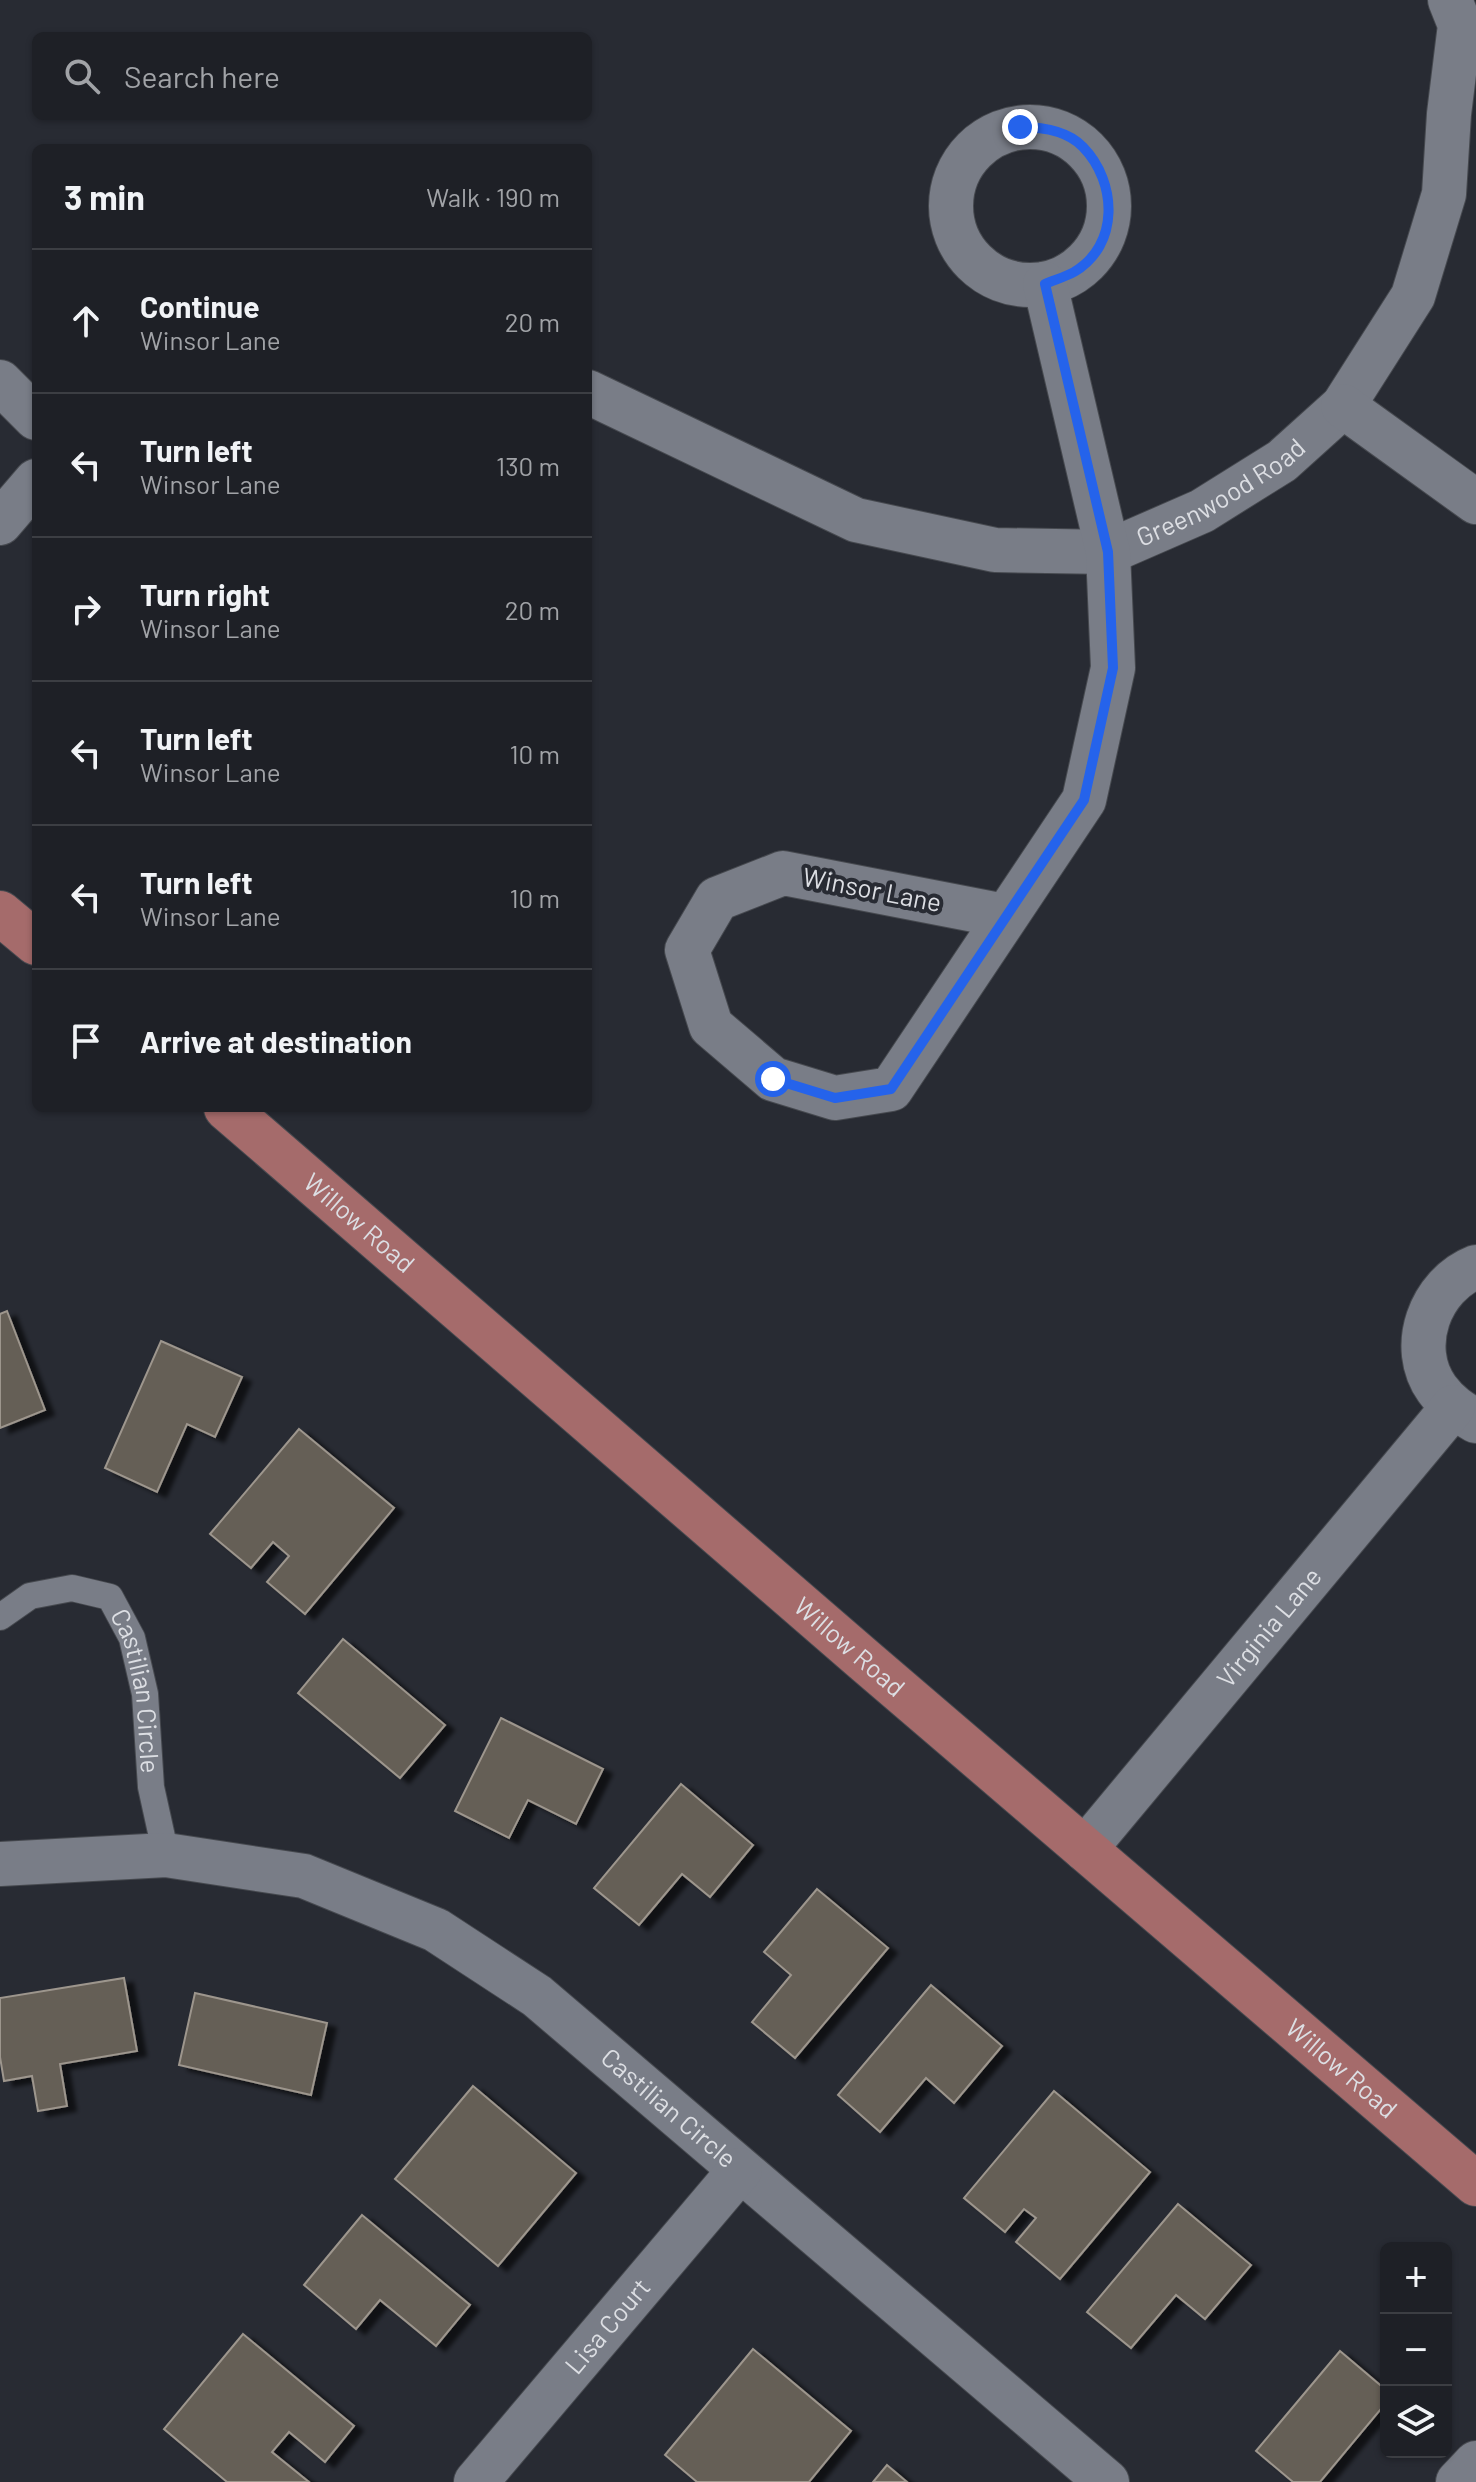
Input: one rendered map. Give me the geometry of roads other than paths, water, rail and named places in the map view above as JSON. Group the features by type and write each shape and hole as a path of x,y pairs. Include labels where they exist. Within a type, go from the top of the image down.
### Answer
{"main road":[{"path":"0,913 32,940"},
{"name":"Willow Road","path":"231,1112 1476,2184"}],"street":[{"name":"Greenwood Road","path":"592,394 856,520 995,550 1108,552 1202,511 1282,461 1343,406 1413,296 1444,194 1449,114 1462,16"},
{"name":"Winsor Lane","path":"1005,916 783,873 717,899 687,950 711,1026 773,1079 835,1098 891,1089 1084,800 1113,668 1108,552 1045,284"},
{"path":"0,382 32,414"},
{"path":"1343,406 1476,502"},
{"path":"0,523 32,486"},
{"name":"Virginia Lane","path":"1085,1849 1464,1414 1435,1387 1425,1363 1424,1336 1430,1311 1444,1288 1476,1267"},
{"name":"Castilian Circle","path":"0,1864 166,1855 304,1876 436,1930 537,1996 1107,2482"},
{"name":"Lisa Court","path":"476,2482 740,2170"},
{"path":"1458,2482 1476,2463"}],"lane":[{"name":"Castilian Circle","path":"0,1617 30,1596 72,1588 110,1597 132,1638 145,1694 151,1787 166,1855"}]}
